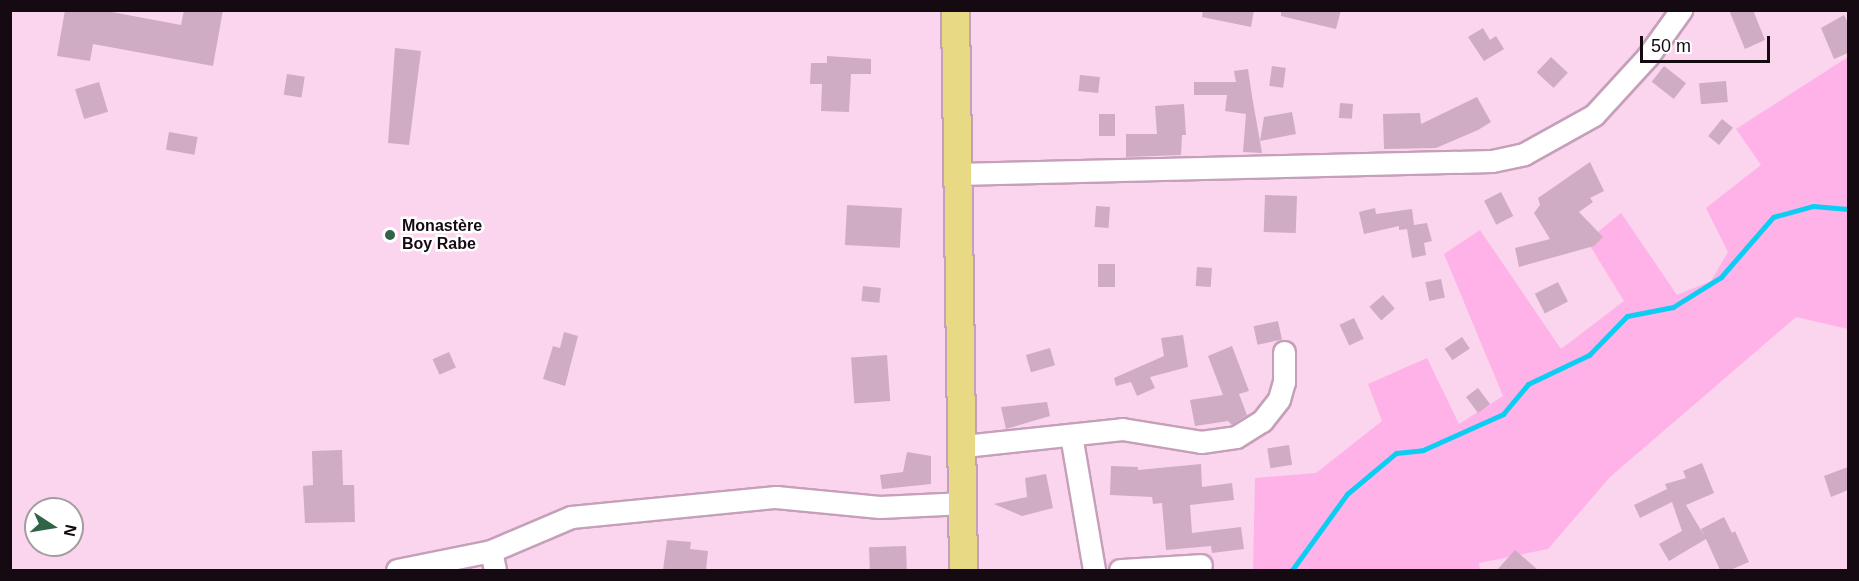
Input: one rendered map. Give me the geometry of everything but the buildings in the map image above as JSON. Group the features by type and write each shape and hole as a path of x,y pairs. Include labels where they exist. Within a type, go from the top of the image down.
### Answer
{"main road":[{"path":"955,10 965,503 963,570"}],"street":[{"path":"957,174 1492,161 1524,154 1594,115 1648,56 1681,10"},
{"path":"964,446 1138,429 1201,442 1236,437 1262,421 1279,399 1284,382 1284,352"},
{"path":"1071,435 1094,570"},
{"path":"397,570 493,561 571,517 776,497 880,507 965,503"},
{"path":"1120,570 1201,565"}],"shaded area":[{"path":"1848,57 1848,329 1796,317 1610,477 1548,549 1479,563 1480,570 1253,570 1255,478 1316,473 1382,421 1368,384 1427,358 1459,424 1503,396 1444,254 1480,230 1561,349 1624,301 1587,241 1621,213 1677,295 1711,281 1728,252 1706,208 1761,165 1736,129"}],"waterway":[{"path":"1292,570 1347,494 1396,453 1423,450 1503,414 1528,384 1589,355 1627,316 1673,307 1721,277 1773,217 1813,206 1848,209"}],"place":[{"name":"Monastère Boy Rabe","path":"390,235"}]}
